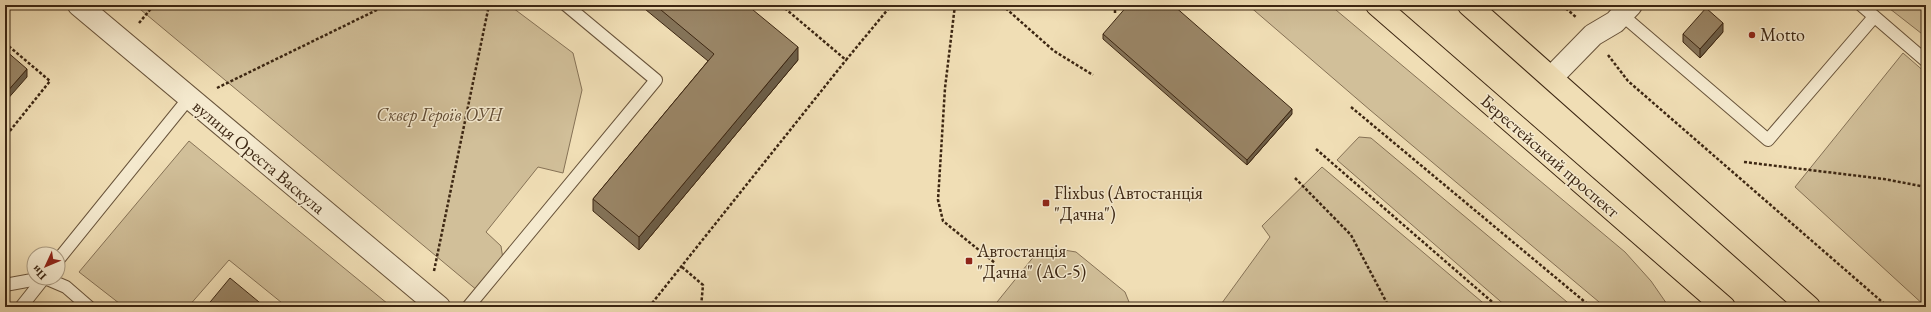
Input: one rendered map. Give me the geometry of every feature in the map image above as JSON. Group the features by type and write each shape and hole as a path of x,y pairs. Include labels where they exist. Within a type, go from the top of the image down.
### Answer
{"highway":[{"name":"Берестейський проспект","path":"1377,5 1724,307"},
{"path":"1468,5 1552,77 1809,307"}],"street":[{"name":"вулиця Ореста Васкула","path":"80,5 439,307"},
{"path":"1552,77 1593,35 1627,10"}],"lane":[{"path":"468,307 656,80 566,5"},
{"path":"1861,5 1926,61"},
{"path":"1627,10 1768,140 1874,17"},
{"path":"66,250 189,98"},
{"path":"5,285 26,281"},
{"path":"21,307 38,286"},
{"path":"62,286 89,307"}],"path":[{"path":"135,28 154,5"},
{"path":"211,90 387,5"},
{"path":"434,273 489,5"},
{"path":"781,5 846,60"},
{"path":"649,307 889,8 888,5"},
{"path":"955,5 945,88 938,200 943,221 995,263"},
{"path":"1002,5 1054,51 1093,75"},
{"path":"1115,5 1115,13"},
{"path":"1562,5 1578,19"},
{"path":"5,43 50,81 5,137"},
{"path":"1628,81 1888,307"},
{"path":"1351,107 1591,307"},
{"path":"1316,149 1498,307"},
{"path":"1744,162 1884,179 1926,187"},
{"path":"1295,178 1351,235 1388,307"},
{"path":"682,267 703,285 701,307"}],"green space":[{"name":"Сквер Героїв ОУН","path":"135,5 509,5 573,53 582,90 563,173 538,167 486,232 501,246 503,259 478,291"},
{"path":"1248,5 1330,5 1625,252 1651,281 1669,307 1605,307 1370,110"},
{"path":"1885,5 1926,5 1926,37"},
{"path":"1903,53 1926,73 1926,307 1795,187"},
{"path":"1359,137 1371,138 1573,307 1507,307 1337,160"},
{"path":"189,141 388,304 385,307 287,307 229,260 188,307 124,307 79,272"},
{"path":"1322,167 1488,307 1219,307 1270,237 1262,226"},
{"path":"1052,248 1076,252 1125,292 1131,307 993,307 1035,255"}],"building":[{"path":"655,5 747,5 798,47 639,237 593,199 714,54"},
{"path":"1128,5 1173,5 1292,109 1247,160 1103,34"},
{"path":"1706,8 1723,23 1700,49 1683,34"},
{"path":"5,50 27,69 5,94"},
{"path":"230,278 265,307 206,307"}],"place":[{"name":"Motto","path":"1752,35"},
{"name":"Flixbus (Автостанція \"Дачна\")","path":"1046,203"},
{"name":"Автостанція \"Дачна\" (АС-5)","path":"969,261"}]}
